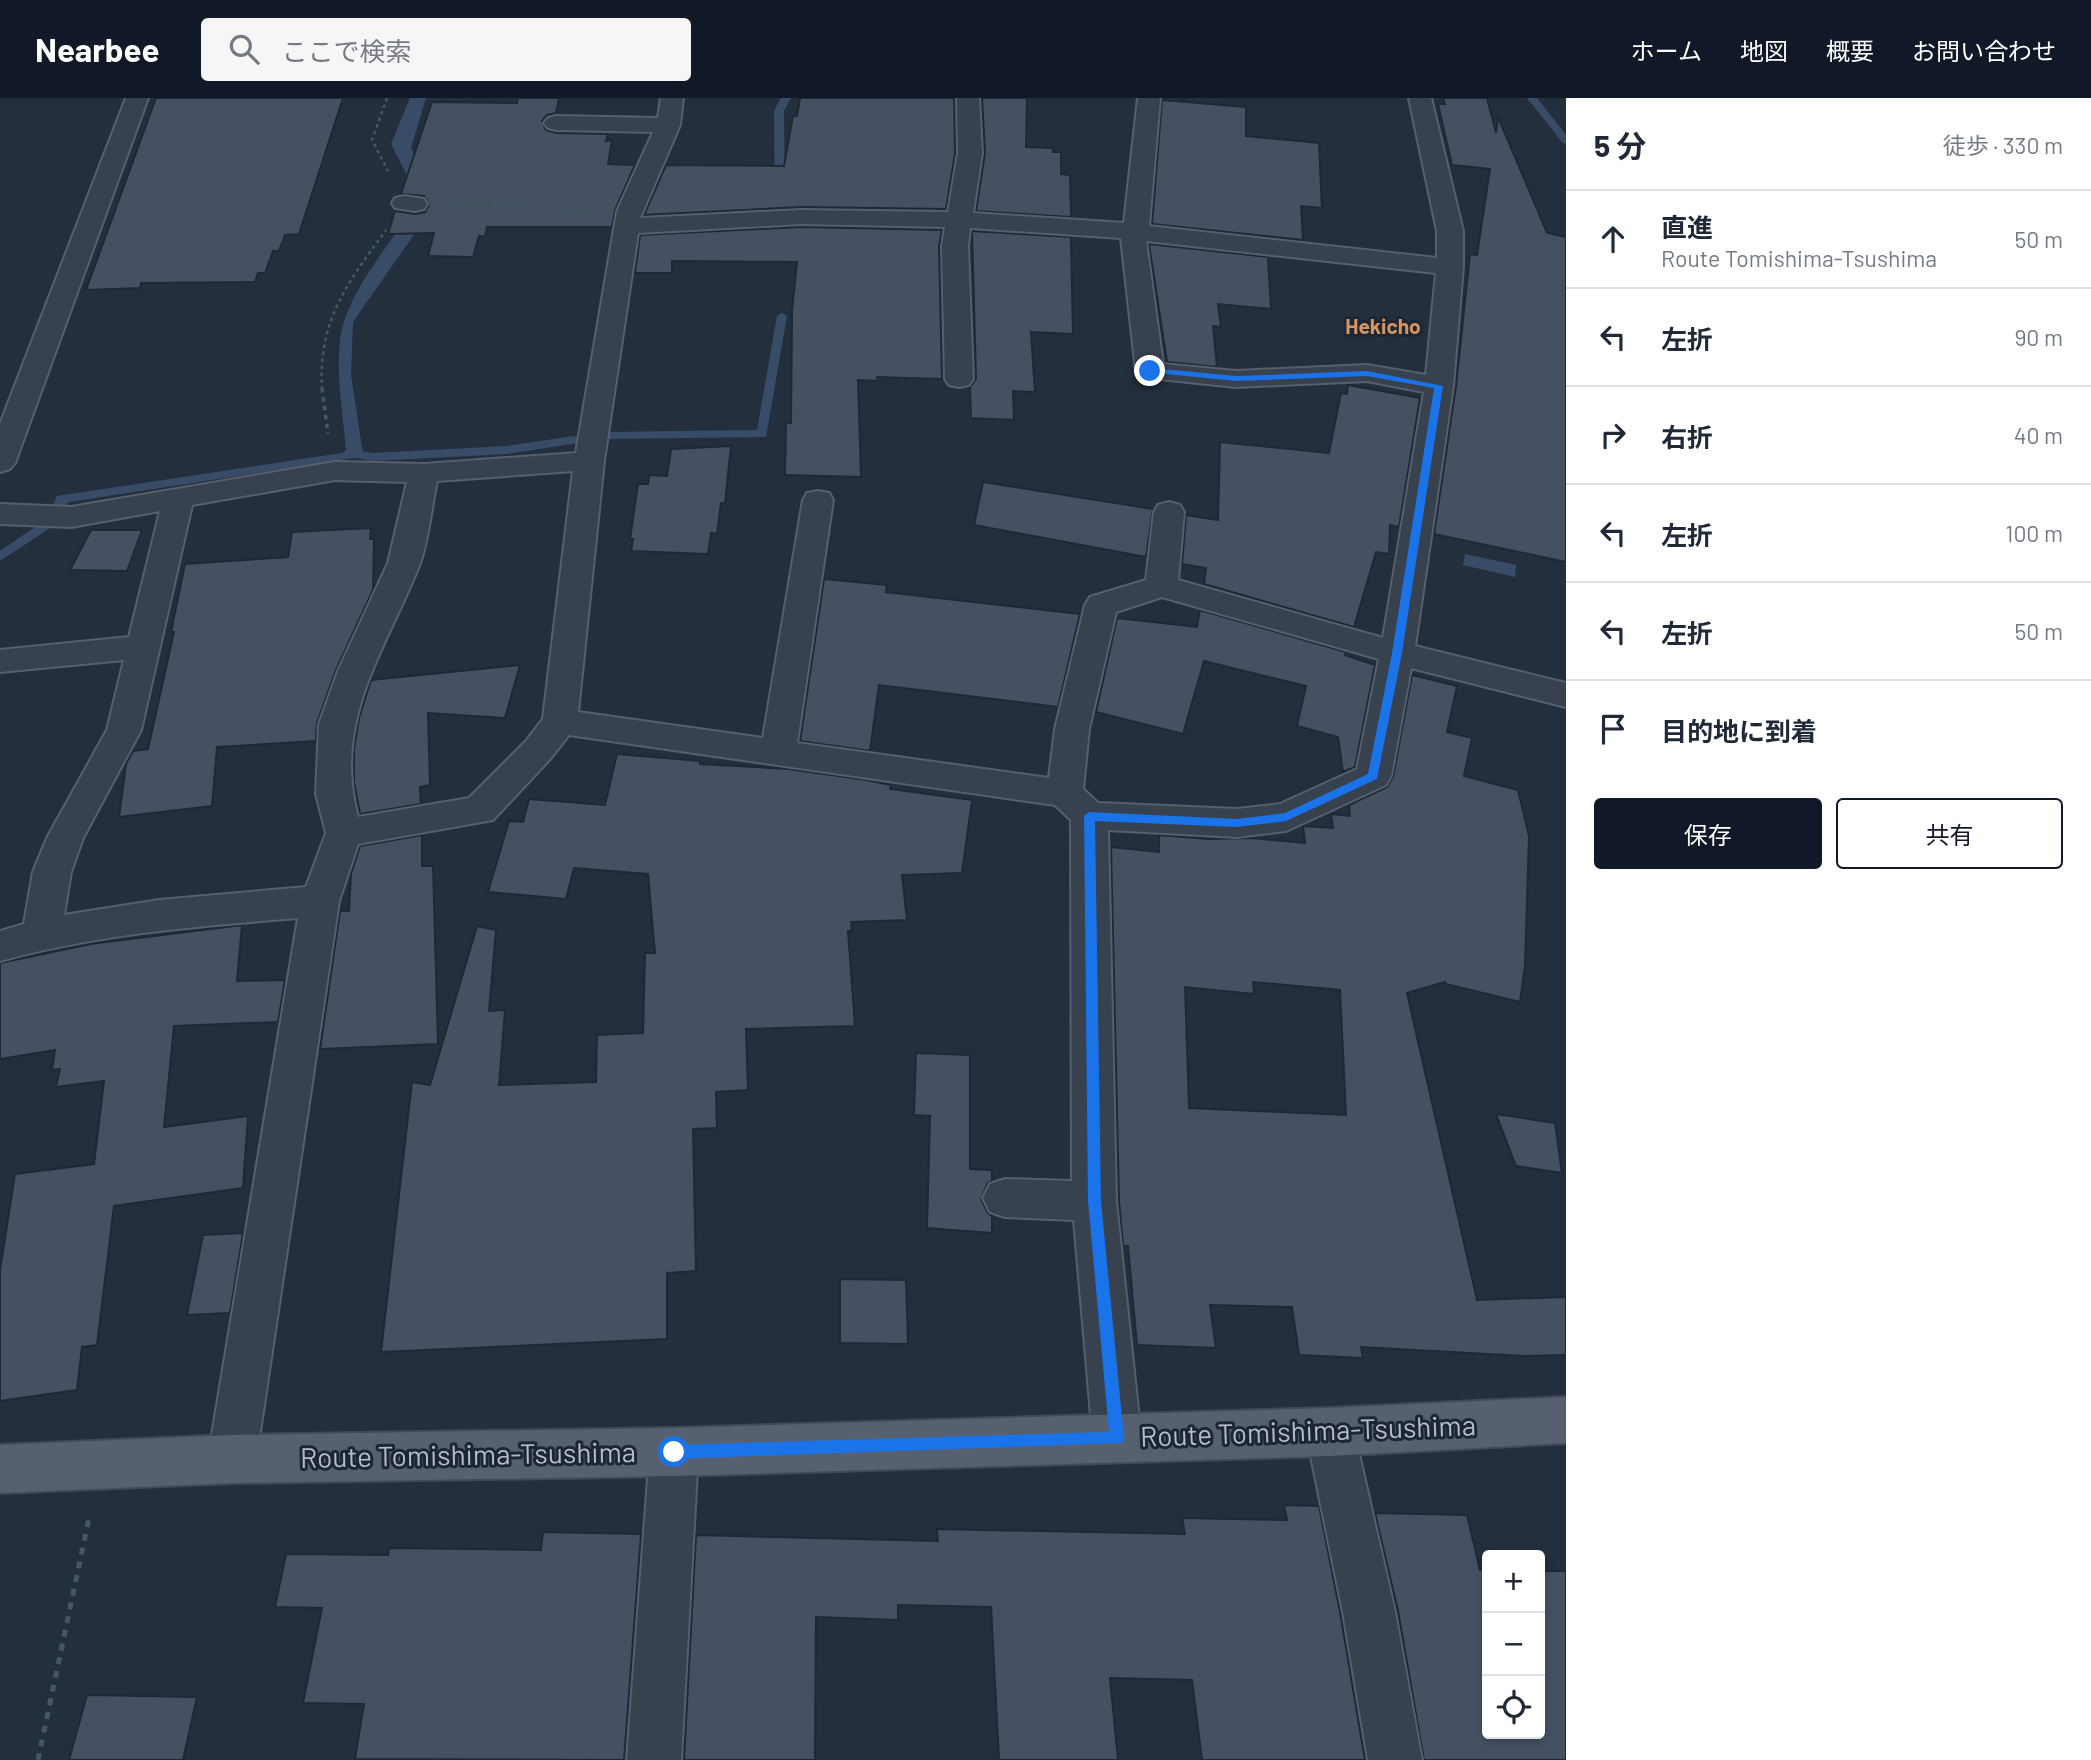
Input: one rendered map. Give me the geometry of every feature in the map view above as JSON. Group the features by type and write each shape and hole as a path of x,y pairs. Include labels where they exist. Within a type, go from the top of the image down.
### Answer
{"main road":[{"name":"Route Tomishima-Tsushima","path":"0,1469 232,1459 674,1452 1330,1432 1566,1420"}],"street":[{"path":"0,463 137,98"},
{"path":"344,833 480,810 538,750 559,722 589,461 628,219 668,125 672,98"},
{"path":"959,379 955,246 970,153 968,98"},
{"path":"1149,98 1136,233 1133,239 1150,371 1236,379 1367,373 1439,386"},
{"path":"559,722 778,752 1077,805 1237,823 1286,817 1373,776 1397,653 1439,386 1450,267 1450,231 1420,98"},
{"path":"556,123 668,125"},
{"path":"628,219 800,217 958,220 1258,243 1450,267"},
{"path":"0,514 52,516 178,498 334,462 424,473 589,461"},
{"path":"232,1459 320,901 344,833 334,794 336,723 355,671 404,563 424,473"},
{"path":"42,933 52,872 65,838 124,730 178,498"},
{"path":"778,752 818,500"},
{"path":"1161,586 1169,512"},
{"path":"1117,1438 1094,1201 1072,729 1101,605 1161,586 1397,653 1566,695"},
{"path":"0,661 142,647"},
{"path":"0,946 42,933 136,917 320,901"},
{"path":"1005,1198 1094,1201"},
{"path":"1330,1432 1369,1612 1395,1760"},
{"path":"654,1760 674,1452"}],"path":[{"path":"334,462 322,383 326,331 338,298 410,203 372,140 387,98"},
{"path":"449,205 628,219"},
{"path":"38,1760 100,1466"}],"water":[{"path":"410,98 426,98 411,148 432,194 431,210 353,322 351,375 363,454 361,457 69,502 50,525 44,524 57,496 342,453 346,450 339,368 344,323 351,304 372,267 419,199 391,144"},
{"path":"1465,554 1516,565 1515,577 1463,565"}],"building":[{"path":"156,98 343,98 299,234 285,235 279,251 273,251 265,273 258,273 255,282 141,283 140,288 86,290"},
{"path":"518,98 559,98 556,113 547,115 542,121 546,130 556,133 608,134 606,141 612,140 608,164 635,165 615,210 612,227 487,227 485,237 479,236 473,257 428,256 434,233 388,234 395,211 416,214 425,212 429,205 424,196 401,194 432,102 517,103"},
{"path":"800,98 954,98 955,153 946,209 801,207 644,215 666,165 784,166 793,116 797,116"},
{"path":"982,98 1027,98 1026,147 1053,148 1053,152 1061,152 1061,174 1070,175 1071,217 976,211 985,153"},
{"path":"1443,98 1487,98 1496,133 1498,117 1547,233 1566,237 1566,562 1434,534 1456,386 1470,254 1477,255 1490,169 1452,165 1438,104 1445,104"},
{"path":"1162,100 1246,107 1246,136 1319,143 1322,208 1301,206 1303,240 1152,224"},
{"path":"801,227 942,230 939,246 942,379 877,377 878,381 858,380 861,477 785,475 786,423 791,423 792,311 797,262 672,261 672,273 635,273 640,235"},
{"path":"972,231 1071,237 1073,334 1031,332 1035,392 1013,391 1014,420 971,418 970,387 976,379"},
{"path":"1149,244 1268,257 1271,309 1218,304 1221,327 1213,326 1217,367 1167,362"},
{"path":"1348,385 1420,398 1399,527 1390,525 1389,554 1376,552 1354,627 1204,584 1206,568 1182,564 1186,515 1218,520 1220,442 1329,453 1341,393 1347,394"},
{"path":"731,446 725,503 721,503 717,534 711,533 708,554 631,551 633,539 630,539 638,484 648,484 649,475 667,476 671,449"},
{"path":"983,482 1153,509 1146,557 974,525"},
{"path":"371,528 370,539 374,539 373,590 336,670 317,723 316,741 217,747 212,806 119,817 126,764 133,751 148,749 174,632 171,632 185,564 288,557 292,532"},
{"path":"91,530 142,530 127,571 70,570"},
{"path":"824,579 887,585 886,592 1080,614 1058,707 879,685 870,751 800,741"},
{"path":"1200,610 1346,652 1345,655 1375,665 1355,767 1343,772 1338,737 1297,726 1306,686 1204,661 1183,734 1096,712 1117,618 1197,627"},
{"path":"520,665 505,718 428,713 430,785 420,787 421,804 360,814 354,782 354,749 359,718 371,680"},
{"path":"1412,675 1457,686 1447,732 1472,738 1464,776 1518,790 1529,836 1525,966 1520,1002 1445,982 1407,993 1477,1300 1566,1297 1566,1355 1524,1356 1361,1347 1363,1358 1299,1355 1292,1307 1210,1305 1216,1348 1137,1345 1128,1246 1123,1246 1119,1201 1111,847 1159,852 1159,835 1305,843 1303,826 1333,828 1331,814 1350,816 1349,805 1387,787 1393,777","holes":["1253,982 1340,990 1346,1115 1189,1108 1185,987 1254,994"]},
{"path":"617,754 700,761 700,764 789,769 866,780 891,785 890,789 972,800 962,873 902,875 907,920 851,922 852,931 848,931 855,1026 746,1029 748,1090 716,1092 717,1128 693,1129 696,1271 667,1273 667,1339 381,1352 412,1082 430,1085 477,926 496,930 489,1011 505,1010 499,1085 596,1082 597,1035 643,1033 645,953 655,953 648,874 574,868 566,899 488,892 509,821 523,822 529,799 605,805"},
{"path":"422,835 422,866 433,866 438,1044 320,1049 340,911 349,911 351,874 360,846"},
{"path":"242,925 237,981 285,980 278,1022 174,1026 164,1127 248,1116 243,1188 114,1206 97,1345 82,1347 77,1390 0,1401 0,1270 15,1174 94,1164 104,1081 56,1087 60,1069 52,1070 55,1050 0,1059 0,963 91,944"},
{"path":"916,1053 970,1055 970,1169 992,1170 992,1181 988,1183 981,1199 992,1216 992,1233 927,1228 930,1116 914,1115"},
{"path":"1496,1114 1555,1123 1562,1173 1516,1166"},
{"path":"243,1233 230,1313 187,1315 203,1235"},
{"path":"840,1279 906,1280 908,1344 840,1343"},
{"path":"1284,1505 1319,1506 1365,1760 1202,1760 1192,1680 1110,1678 1118,1760 999,1760 991,1607 898,1605 898,1620 816,1617 815,1760 684,1760 696,1535 938,1541 937,1529 1185,1534 1182,1518 1287,1520"},
{"path":"1375,1513 1467,1515 1482,1570 1482,1739 1545,1739 1545,1571 1566,1571 1566,1760 1424,1760 1398,1611"},
{"path":"543,1532 641,1534 624,1760 355,1759 364,1704 303,1703 322,1608 275,1607 286,1554 388,1555 389,1548 541,1550"},
{"path":"87,1695 197,1697 183,1760 69,1760"}],"waterway":[{"path":"780,212 779,111 786,98"},
{"path":"1532,98 1566,141"},
{"path":"608,436 762,434 782,316"},
{"path":"354,454 373,457 507,450 574,440"},
{"path":"0,557 46,525 57,510"}],"district":[{"name":"Hekicho","path":"1383,327"}],"route":[{"path":"674,1452 1117,1438 1094,1201 1089,816 1237,823 1286,817 1373,776 1397,653 1439,386 1367,373 1236,379 1150,371"}]}
